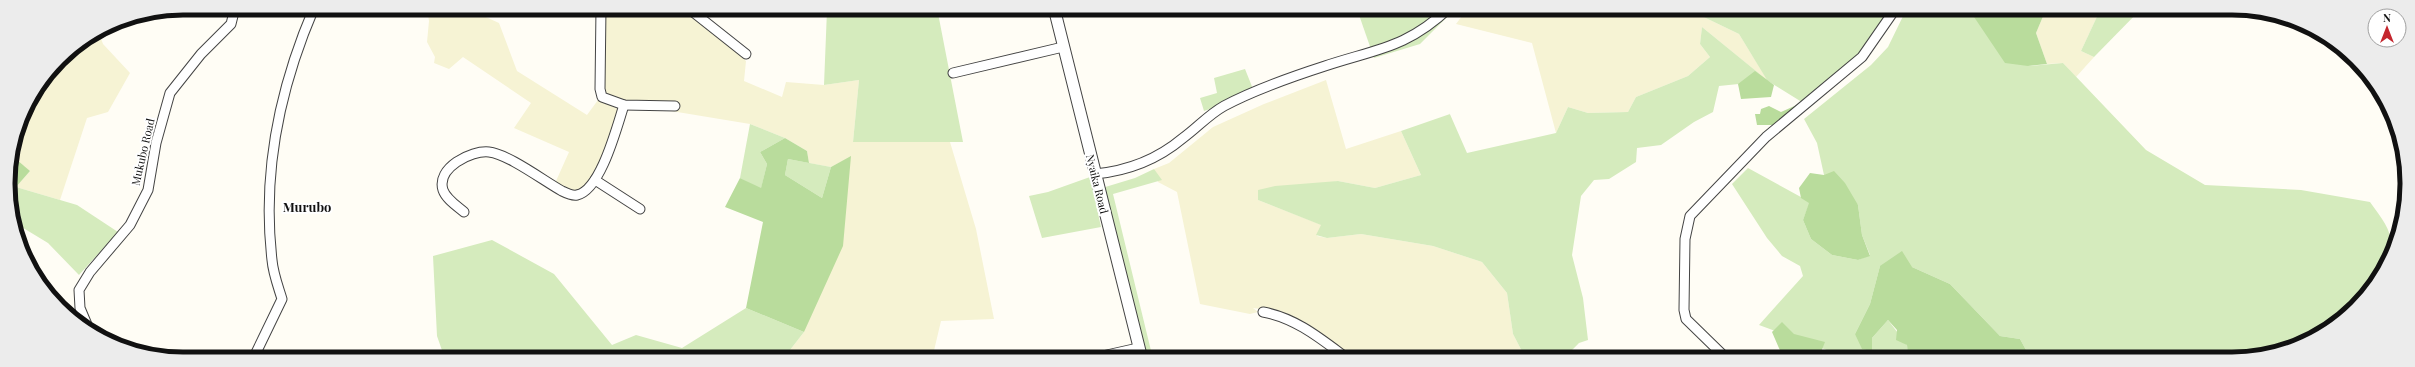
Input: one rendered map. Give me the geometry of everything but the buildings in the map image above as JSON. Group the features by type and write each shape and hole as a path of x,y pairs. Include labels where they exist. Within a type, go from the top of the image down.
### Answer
{"street":[{"name":"Mukubo Road","path":"85,320 80,308 80,290 90,272 130,225 148,190 156,143 170,93 200,54 231,24 234,15"},
{"path":"256,352 282,299 272,262 270,172 287,85 312,15"},
{"path":"601,15 600,89 602,97 624,105 675,106"},
{"path":"697,15 746,54"},
{"name":"Nyaika Road","path":"1057,15 1063,47 1140,352"},
{"path":"1095,174 1117,172 1155,156 1182,140 1212,114 1240,98 1323,66 1365,56 1414,36 1440,15"},
{"path":"1720,352 1686,319 1684,310 1685,239 1690,216 1766,137 1862,57 1891,15"},
{"path":"953,73 1063,47"},
{"path":"464,212 446,195 442,181 447,171 458,162 478,152 496,153 569,195 579,194 595,180 608,152 624,105"},
{"path":"595,180 640,209"},
{"path":"1262,312 1285,318 1299,324 1338,352"}],"shaded area":[{"path":"428,15 481,15 499,23 517,71 587,115 598,100 603,15 693,15 746,61 744,81 782,97 786,82 824,85 859,80 853,142 950,142 976,229 994,319 941,321 934,352 788,352 804,332 851,157 831,167 809,163 807,151 785,138 750,124 647,107 629,110 602,101 622,111 600,178 581,195 552,190 569,152 514,128 531,103 463,57 449,69 434,63 435,57 427,42"},
{"path":"1463,15 1700,15 1739,34 1768,81 1702,27 1700,44 1710,57 1688,76 1636,97 1628,112 1588,113 1568,107 1556,133 1532,43 1456,24"},
{"path":"2044,15 2098,15 2081,51 2094,57 2076,77 2063,63 2047,64 2036,33"},
{"path":"100,37 103,44 130,73 108,112 87,118 60,200 16,187 30,171 16,162 24,129 32,109 43,90 64,64 90,43"},
{"path":"1326,80 1346,149 1401,131 1421,175 1375,188 1338,181 1258,200 1322,225 1317,236 1327,238 1361,234 1433,246 1482,262 1507,293 1513,334 1522,352 1340,352 1269,310 1253,308 1258,312 1250,314 1200,304 1177,192 1158,182 1154,169 1169,163 1213,127 1264,104"}],"green space":[{"path":"827,15 938,15 963,142 853,142 859,80 824,85"},
{"path":"1359,15 1449,15 1420,44 1374,58"},
{"path":"1700,15 1891,15 1860,63 1805,104 1768,81 1719,86 1713,112 1694,122 1661,145 1637,148 1636,162 1609,179 1594,180 1581,196 1572,255 1583,298 1588,340 1579,343 1570,352 1522,352 1513,334 1507,293 1482,262 1433,246 1361,234 1327,238 1316,235 1321,225 1258,200 1258,190 1275,186 1338,181 1375,188 1421,175 1401,131 1450,114 1467,153 1556,133 1568,107 1588,113 1628,112 1636,97 1688,76 1710,57 1700,44 1702,27 1767,80 1739,34"},
{"path":"1904,15 1975,15 2028,66 2063,63 2146,150 2205,185 2301,190 2370,202 2388,229 2390,236 2390,239 2383,258 2372,277 2351,303 2325,324 2306,335 2286,343 2253,351 2027,352 2020,339 2000,336 1950,284 1912,267 1880,266 1870,304 1855,334 1872,338 1888,320 1907,345 1908,351 1906,352 1832,352 1759,325 1803,276 1800,266 1782,256 1767,238 1732,184 1748,168 1810,202 1803,220 1811,239 1832,255 1858,260 1870,255 1862,235 1858,205 1824,175 1817,143 1804,119 1871,65 1888,47"},
{"path":"1973,15 2044,15 2036,33 2047,64 2028,66 2005,63"},
{"path":"2098,15 2135,15 2094,57 2081,51"},
{"path":"1245,69 1253,89 1296,80 1204,111 1200,98 1217,93 1214,78"},
{"path":"1755,71 1774,85 1771,97 1741,99 1738,84"},
{"path":"1799,104 1801,107 1777,125 1757,125 1755,114 1760,114 1761,109 1769,106 1781,112"},
{"path":"750,124 785,138 760,152 767,164 761,189 740,178"},
{"path":"785,138 807,151 809,163 788,159 785,175 822,198 831,167 851,156 843,246 804,332 746,308 763,222 725,207 740,178 761,188 767,164 760,152"},
{"path":"788,159 831,167 822,198 785,175"},
{"path":"16,160 30,171 16,187 15,172"},
{"path":"1154,169 1162,180 1113,194 1151,352 1145,352 1102,188 1135,178"},
{"path":"1834,171 1845,183 1858,205 1862,235 1870,256 1858,260 1832,255 1811,239 1803,220 1809,203 1801,198 1799,188 1810,173 1824,175"},
{"path":"1090,177 1101,227 1042,238 1029,196 1048,192"},
{"path":"15,187 77,205 118,232 79,275 48,243 21,227 16,205"},
{"path":"492,240 554,274 612,345 636,335 682,348 746,308 804,332 788,352 443,352 437,336 433,256"},
{"path":"1902,251 1912,267 1950,284 2000,336 2020,339 2027,352 1908,352 1907,345 1896,340 1897,330 1888,320 1872,338 1872,351 1862,349 1855,334 1870,304 1880,266"},
{"path":"1782,322 1794,334 1825,342 1821,352 1781,352 1772,332"}],"district":[{"name":"Murubo","path":"307,207"}]}
